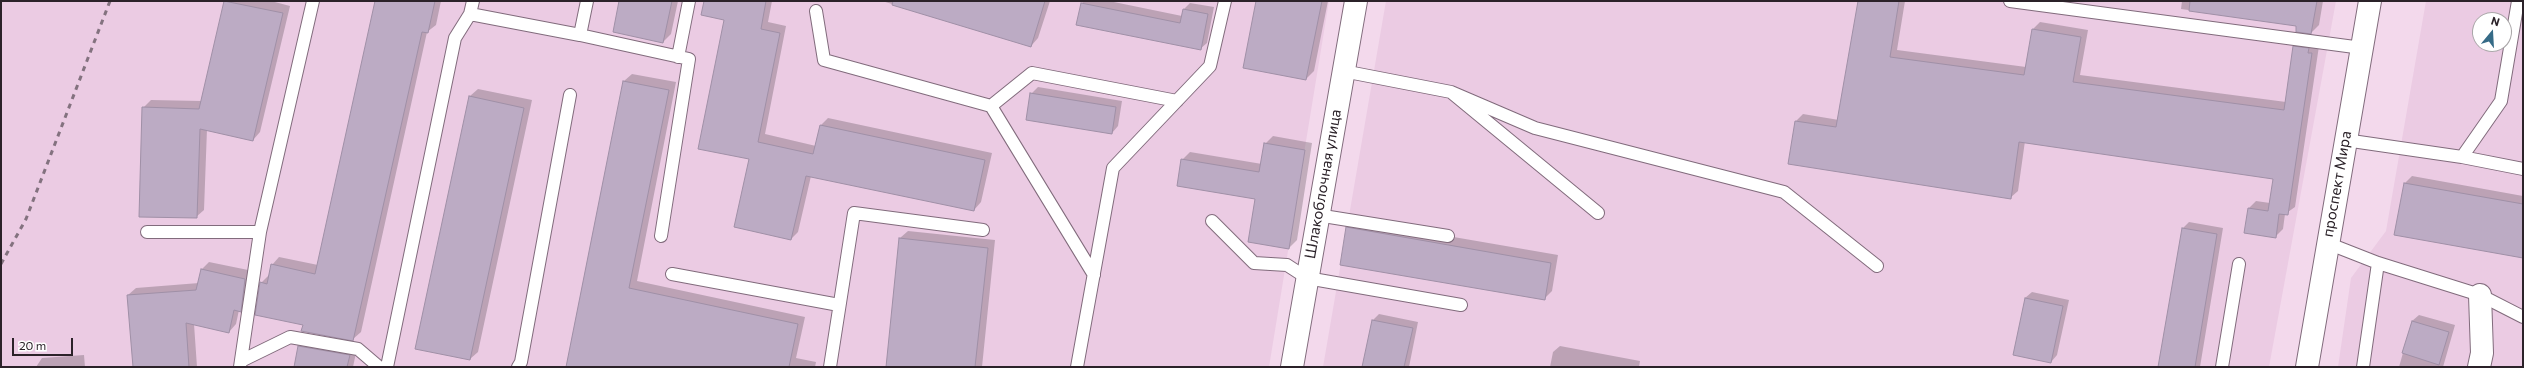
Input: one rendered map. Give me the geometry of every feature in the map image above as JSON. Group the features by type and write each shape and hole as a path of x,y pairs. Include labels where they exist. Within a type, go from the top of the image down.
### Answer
{"street":[{"name":"Шлакоблочная улица","path":"1292,367 1317,215 1356,1"},
{"name":"проспект Мира","path":"2306,367 2326,243 2370,1"},
{"path":"2479,367 2482,353 2480,295"}],"lane":[{"path":"240,364 260,232 313,1"},
{"path":"387,367 455,38 470,14 473,1"},
{"path":"580,35 587,1"},
{"path":"678,57 689,1"},
{"path":"1077,367 1113,168 1210,66 1225,1"},
{"path":"2010,1 2362,48"},
{"path":"2462,157 2501,101 2518,1"},
{"path":"816,11 824,60 991,106 1094,274"},
{"path":"470,14 580,35 689,59 661,236"},
{"path":"1344,71 1451,92 1535,128 1784,192 1877,266"},
{"path":"991,106 1032,73 1177,101"},
{"path":"1451,92 1598,213"},
{"path":"518,367 522,362 570,95"},
{"path":"2345,140 2462,157 2523,169"},
{"path":"830,367 854,212 983,230"},
{"path":"1317,215 1448,236"},
{"path":"1212,220 1254,262 1287,265 1307,278 1461,305"},
{"path":"147,232 260,232"},
{"path":"2326,243 2378,263 2480,295 2523,317"},
{"path":"2363,367 2378,263"},
{"path":"2222,367 2239,264"},
{"path":"672,274 839,305"},
{"path":"240,364 290,337 358,349 380,367"}],"shaded area":[{"path":"1,1 1329,1 1269,367 1,367"},
{"path":"1386,1 2336,1 2269,367 1323,367"},
{"path":"2426,1 2523,1 2523,367 2338,367 2351,278 2386,231"}],"building":[{"path":"224,1 283,13 253,141 200,129 197,218 139,217 142,107 199,109"},
{"path":"375,1 435,1 428,33 422,32 353,341 301,331 303,325 255,315 260,282 267,284 271,264 315,274"},
{"path":"619,1 672,1 663,43 613,32"},
{"path":"704,1 766,1 761,29 780,33 758,142 813,154 820,125 985,160 974,211 806,176 791,240 734,227 749,159 698,149 724,20 701,15"},
{"path":"893,1 1045,1 1031,47 892,5"},
{"path":"1256,1 1322,1 1306,80 1243,68"},
{"path":"1858,1 1899,1 1890,57 2024,75 2032,29 2081,37 2073,82 2284,110 2293,46 2309,48 2308,53 2312,53 2288,215 2279,214 2276,238 2244,233 2248,208 2268,211 2273,179 2019,142 2011,199 1788,164 1795,121 1836,127"},
{"path":"2190,1 2317,1 2311,34 2296,32 2296,26 2189,11"},
{"path":"1081,3 1180,23 1183,9 1208,14 1201,50 1076,25"},
{"path":"623,81 669,90 629,288 798,324 789,367 566,367"},
{"path":"1030,93 1116,107 1112,134 1026,120"},
{"path":"469,96 524,108 470,360 415,349"},
{"path":"1264,143 1305,150 1289,249 1248,242 1255,199 1177,186 1181,159 1259,172"},
{"path":"2404,183 2523,204 2523,258 2394,235"},
{"path":"1346,227 1551,263 1545,300 1340,265"},
{"path":"2182,228 2217,234 2195,367 2158,367"},
{"path":"899,238 988,248 975,367 886,367"},
{"path":"201,269 245,279 241,312 234,310 229,333 186,323 189,367 133,367 127,295 196,290"},
{"path":"2025,298 2063,306 2051,363 2013,355"},
{"path":"1372,320 1413,328 1404,367 1362,367"},
{"path":"2412,321 2449,332 2439,365 2402,353"},
{"path":"298,346 350,355 347,367 294,367"}],"railway":[{"path":"1,264 26,219 110,1"}]}
